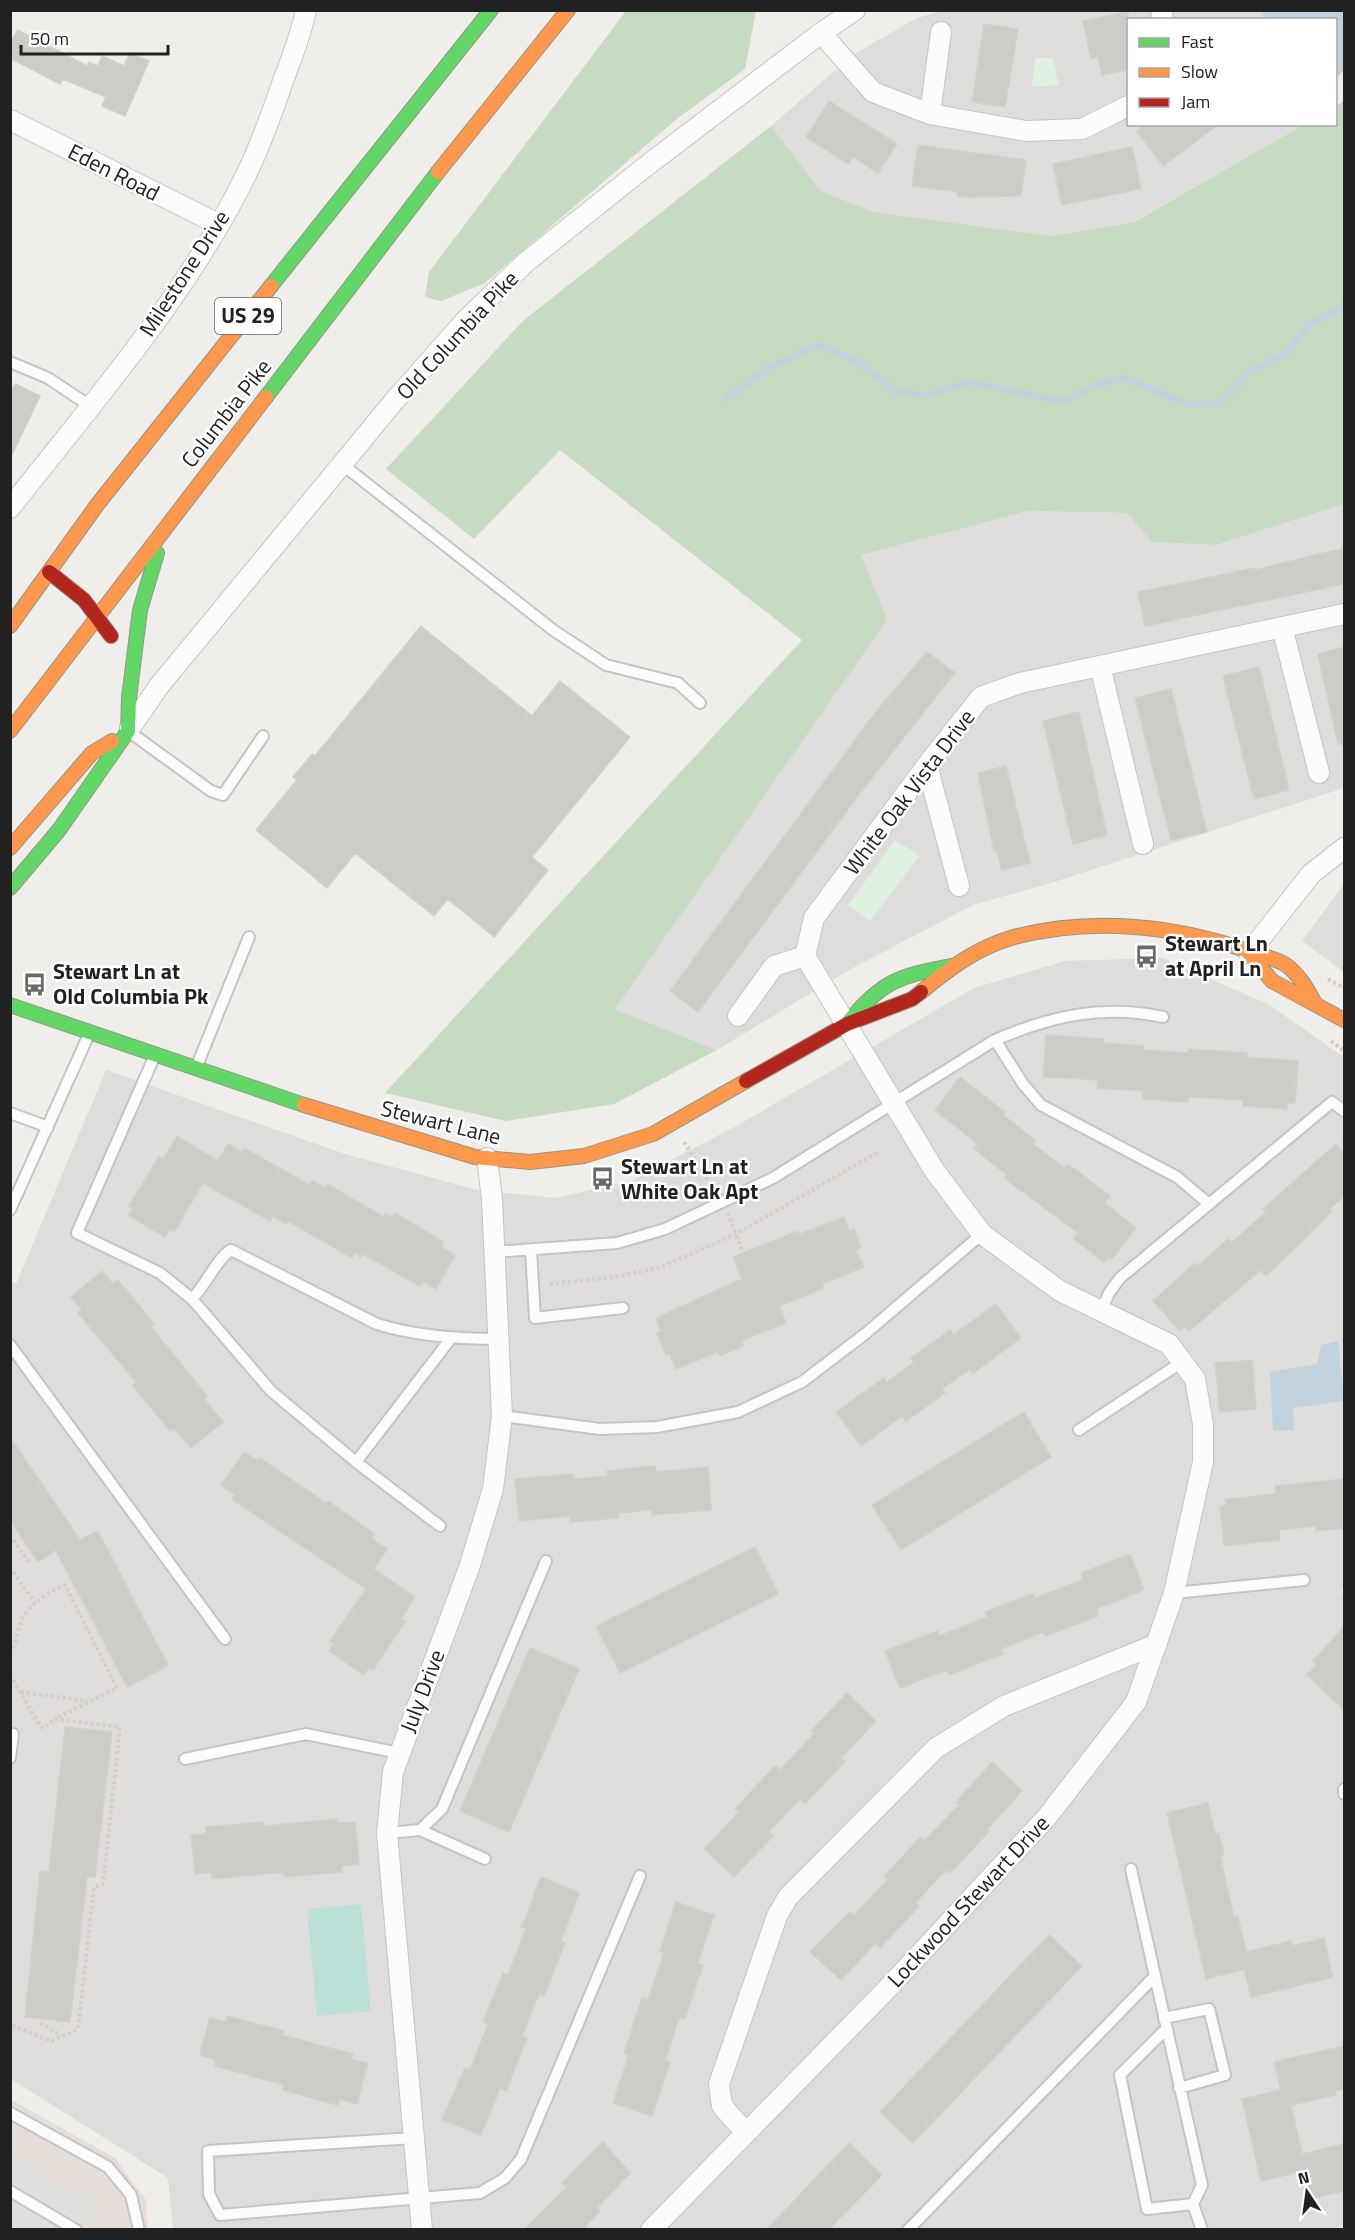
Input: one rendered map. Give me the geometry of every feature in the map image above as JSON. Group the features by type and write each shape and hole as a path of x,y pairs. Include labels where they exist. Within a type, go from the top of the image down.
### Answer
{"main road":[{"name":"Columbia Pike","path":"10,626 97,505 491,10"},
{"name":"Columbia Pike","path":"10,731 499,93 568,10"},
{"path":"128,731 129,698 140,610 164,528"},
{"path":"49,572 68,583 99,617 114,641 129,698"},
{"name":"Old Columbia Pike","path":"10,848 92,753 128,731"},
{"name":"Old Columbia Pike","path":"10,888 65,820 128,731"},
{"name":"Stewart Lane","path":"10,1005 338,1116 474,1157 530,1162 584,1156 653,1134 847,1024 892,1009 912,999 961,959 1012,938 1065,926 1125,925 1222,942 1285,964 1300,978 1316,1005"},
{"name":"Stewart Lane","path":"1249,953 1272,981 1344,1020"},
{"name":"Stewart Lane","path":"847,1024 865,1000 880,986 896,976 954,965"}],"street":[{"name":"Milestone Drive","path":"10,508 182,283 218,224 244,179 263,137 302,29 306,10"},
{"name":"Old Columbia Pike","path":"128,731 159,686 466,320 525,263 821,33 855,10"},
{"path":"930,114 941,32"},
{"path":"821,33 873,92 930,114 1026,131 1082,129 1127,106"},
{"name":"Eden Road","path":"10,120 218,224"},
{"name":"White Oak Vista Drive","path":"806,956 814,918 927,765 981,697 1020,683 1344,614"},
{"path":"1282,627 1319,773"},
{"path":"1100,666 1143,844"},
{"path":"927,765 960,886"},
{"path":"1249,953 1311,874 1344,848"},
{"path":"738,1016 774,966 806,956 847,1024"},
{"name":"Lockwood Stewart Drive","path":"651,2229 891,1985 1047,1817 1136,1702 1174,1593 1203,1462 1203,1424 1195,1379 1169,1344 1060,1291 982,1234 934,1170 847,1024"},
{"name":"July Drive","path":"422,2229 387,1833 393,1772 469,1568 493,1489 502,1416 487,1158"},
{"path":"746,2133 722,2106 719,2084 777,1916 788,1898 936,1748 1004,1706 1157,1644"}],"lane":[{"path":"10,362 48,378 90,406"},
{"path":"343,465 553,630 606,665 678,683 700,703"},
{"path":"128,731 211,791 223,795 263,736"},
{"path":"196,1068 249,937"},
{"path":"494,1252 617,1243 665,1230 773,1178 994,1040 1025,1027 1064,1015 1098,1010 1137,1011 1164,1017"},
{"path":"10,1210 90,1032"},
{"path":"994,1040 1023,1084 1041,1105 1177,1177 1209,1204"},
{"path":"155,1054 76,1233 160,1273 192,1299 271,1391 356,1462 440,1526"},
{"path":"1101,1311 1109,1293 1120,1278 1332,1102 1344,1111"},
{"path":"10,1113 48,1127"},
{"path":"502,1416 600,1429 657,1427 738,1412 802,1382 865,1334 982,1234"},
{"path":"192,1299 205,1285 224,1254 231,1250 377,1324 394,1329 452,1337 498,1339"},
{"path":"531,1250 534,1318 623,1308"},
{"path":"356,1462 452,1337"},
{"path":"10,1345 225,1639"},
{"path":"1079,1430 1182,1362"},
{"path":"420,1830 442,1809 546,1561"},
{"path":"1174,1593 1304,1580"},
{"path":"10,1758 13,1734"},
{"path":"185,1759 306,1734 399,1753"},
{"path":"1344,1789 1344,1794"},
{"path":"387,1833 420,1830 485,1859"},
{"path":"1131,1869 1202,2185 1193,2204 1202,2229"},
{"path":"414,2138 208,2151 209,2194 220,2215 419,2200 480,2193 505,2178 521,2159 640,1876"},
{"path":"908,2229 1155,1976"},
{"path":"1179,2088 1225,2075 1209,2009 1165,2024 1120,2075 1147,2209 1193,2204"},
{"path":"10,2113 108,2167 131,2194 139,2229"},
{"path":"10,2191 75,2229"}],"path":[{"path":"684,1141 707,1179"},
{"path":"550,1284 621,1276 661,1267 736,1234 880,1151"},
{"path":"727,1212 743,1253"},
{"path":"10,1534 29,1562"},
{"path":"10,1567 35,1603"},
{"path":"10,1653 21,1620 35,1603 65,1585 117,1688 46,1723 44,1728 40,1726 10,1675"},
{"path":"20,1692 90,1701"},
{"path":"10,2025 52,2041 78,2029 94,1887 103,1884 120,1726 54,1719"},
{"path":"40,2024 62,2036"}],"shaded area":[{"path":"945,10 1261,11 1264,18 1127,18 1127,126 1301,126 1133,222 1052,236 874,212 821,191 771,126 854,54 917,18"},
{"path":"1261,11 1344,11 1344,71 1337,77 1337,18 1264,18"},
{"path":"1344,504 1344,788 1051,883 973,905 849,970 717,1050 615,1009 886,620 860,555 1027,511 1127,513 1152,542 1216,545"},
{"path":"1344,884 1344,972 1302,941"},
{"path":"1162,958 1268,1004 1344,1057 1344,1587 1340,1593 1344,1593 1344,2226 1329,2230 173,2229 168,2178 11,2079 10,1280 16,1284 106,1070 345,1154 477,1190 557,1198 633,1180 738,1125 974,988 1065,961"},
{"path":"1338,1341 1344,1401 1293,1408 1294,1430 1273,1431 1270,1372 1317,1364 1321,1345"},
{"path":"361,1904 371,2011 317,2016 307,1909"},
{"path":"10,2099 115,2158 146,2200 148,2229 11,2229"},
{"path":"10,2157 96,2205 78,2229 11,2229"}],"green space":[{"path":"626,11 756,11 745,69 678,118 485,283 441,301 425,297 429,272"},
{"path":"1035,58 1053,58 1059,85 1032,87"},
{"path":"1344,101 1344,504 1216,545 1152,542 1127,513 1027,511 861,555 887,620 615,1009 717,1050 614,1104 506,1121 385,1093 802,640 560,450 474,539 386,469 524,320 771,126 821,191 874,212 1052,236 1134,222 1301,126 1337,126 1337,105"},
{"path":"895,840 920,856 870,921 848,905"}],"building":[{"path":"1128,12 1127,70 1102,75 1098,57 1091,59 1083,21"},
{"path":"984,24 1018,29 1005,107 972,102"},
{"path":"18,30 87,66 89,62 98,66 102,56 124,66 130,53 149,61 125,116 102,106 106,97 63,79 60,84 10,58 10,43"},
{"path":"829,101 897,144 878,173 853,157 848,164 806,137"},
{"path":"1143,126 1216,126 1163,166 1137,131"},
{"path":"918,145 1026,160 1021,196 966,197 957,196 958,192 912,186"},
{"path":"1132,147 1141,189 1062,205 1053,164"},
{"path":"15,384 40,396 10,459 10,393"},
{"path":"1344,548 1344,584 1145,626 1138,592 1255,568 1255,570"},
{"path":"421,626 532,716 560,681 630,737 532,857 548,870 494,937 448,899 434,916 355,853 327,888 256,830 297,780 293,777 312,754 315,756"},
{"path":"1344,647 1344,744 1338,744 1318,654"},
{"path":"927,652 955,673 863,789 698,1012 670,991 878,709"},
{"path":"1259,667 1289,790 1254,799 1223,676"},
{"path":"1171,689 1207,832 1171,840 1135,698"},
{"path":"1079,712 1107,835 1073,844 1043,721"},
{"path":"1006,766 1030,863 1002,870 997,850 994,851 978,773"},
{"path":"1046,1035 1103,1039 1103,1043 1144,1046 1143,1050 1188,1053 1188,1049 1247,1053 1247,1057 1298,1061 1295,1103 1287,1103 1287,1109 1243,1106 1243,1100 1188,1097 1188,1102 1143,1099 1143,1091 1097,1088 1098,1080 1043,1077"},
{"path":"960,1077 1005,1112 1003,1115 1035,1140 1033,1144 1065,1168 1068,1164 1110,1196 1105,1203 1136,1228 1112,1259 1108,1257 1104,1262 1074,1239 1078,1233 1004,1178 1007,1175 974,1149 978,1144 935,1110"},
{"path":"177,1136 218,1161 228,1144 242,1152 244,1148 309,1185 312,1180 325,1188 327,1184 384,1217 386,1214 392,1217 395,1213 444,1242 441,1247 455,1255 436,1289 423,1281 420,1286 363,1254 361,1257 355,1253 352,1258 288,1221 286,1224 273,1216 270,1221 203,1183 174,1232 169,1229 165,1237 129,1216 133,1208 129,1206 159,1157 163,1159"},
{"path":"1336,1144 1344,1153 1344,1196 1330,1209 1332,1212 1266,1276 1261,1270 1189,1331 1185,1326 1180,1331 1153,1301 1195,1263 1198,1266 1228,1239 1232,1242 1266,1212 1263,1209"},
{"path":"844,1217 849,1231 854,1229 861,1248 856,1250 864,1267 822,1284 824,1288 779,1306 786,1323 741,1341 744,1346 720,1356 718,1352 676,1369 670,1354 666,1355 657,1333 661,1332 656,1318 742,1279 733,1257 798,1231 800,1234"},
{"path":"102,1271 113,1284 118,1280 154,1324 151,1327 207,1396 204,1399 223,1422 191,1448 174,1428 170,1431 132,1385 136,1382 78,1313 82,1310 71,1297"},
{"path":"996,1304 1021,1338 973,1373 970,1369 942,1389 945,1393 906,1421 902,1416 861,1446 836,1412 884,1378 887,1382 914,1362 911,1358 950,1330 954,1334"},
{"path":"1252,1360 1256,1409 1220,1412 1215,1363"},
{"path":"1024,1412 1051,1457 901,1550 872,1505"},
{"path":"10,1437 80,1540 98,1531 168,1666 127,1687 56,1550 38,1562 10,1520"},
{"path":"244,1452 258,1461 260,1458 326,1503 328,1501 375,1534 372,1539 387,1549 374,1569 415,1597 401,1619 405,1622 373,1670 369,1667 364,1675 329,1651 334,1644 330,1641 366,1589 232,1499 235,1495 221,1485"},
{"path":"655,1466 656,1472 708,1467 711,1510 652,1515 652,1510 618,1513 618,1518 570,1522 570,1516 519,1521 515,1479 574,1474 574,1479 608,1476 607,1471"},
{"path":"1344,1479 1344,1528 1316,1531 1316,1526 1279,1530 1280,1540 1224,1546 1220,1506 1226,1505 1226,1499 1276,1494 1275,1486"},
{"path":"755,1547 778,1594 620,1673 596,1626"},
{"path":"1130,1554 1144,1590 1096,1609 1098,1616 1045,1636 1043,1632 1001,1649 1003,1654 949,1675 947,1670 900,1688 885,1651 937,1631 939,1636 987,1617 985,1612 1033,1594 1035,1598 1083,1580 1081,1573"},
{"path":"1344,1627 1344,1710 1307,1675 1317,1664 1313,1661"},
{"path":"530,1648 579,1669 509,1832 460,1811"},
{"path":"847,1693 876,1721 841,1758 845,1762 805,1804 800,1799 769,1832 773,1836 734,1877 704,1849 739,1812 735,1809 775,1766 780,1770 814,1734 811,1731"},
{"path":"65,1727 112,1732 95,1877 87,1877 70,2022 25,2017 40,1871 49,1872"},
{"path":"992,1762 1022,1791 987,1829 989,1832 950,1873 946,1870 915,1903 919,1906 880,1948 875,1944 841,1980 810,1952 850,1912 854,1915 888,1879 884,1876 921,1837 925,1840 959,1805 956,1802"},
{"path":"1208,1803 1215,1834 1219,1833 1224,1855 1220,1856 1234,1917 1238,1917 1246,1952 1291,1941 1292,1946 1324,1938 1333,1977 1251,1997 1244,1969 1206,1979 1167,1813"},
{"path":"337,1819 338,1823 355,1822 359,1864 341,1866 342,1872 284,1877 284,1872 212,1879 212,1872 195,1874 191,1835 207,1834 206,1827 264,1822 265,1826"},
{"path":"541,1877 579,1893 561,1941 565,1943 544,1996 539,1994 522,2036 527,2038 506,2091 500,2088 481,2135 442,2120 465,2068 470,2070 488,2024 483,2022 503,1973 508,1975 526,1929 522,1927"},
{"path":"676,1902 714,1915 698,1963 703,1965 685,2019 679,2018 665,2061 670,2062 652,2116 613,2103 629,2055 624,2054 642,1998 648,2000 664,1953 660,1951"},
{"path":"1049,1935 1082,1966 913,2143 880,2112"},
{"path":"227,2016 284,2031 282,2035 353,2054 351,2059 368,2063 357,2104 340,2099 338,2105 282,2090 284,2085 215,2066 216,2060 200,2055 210,2018 226,2022"},
{"path":"1344,2046 1344,2089 1335,2091 1336,2095 1291,2105 1302,2154 1344,2144 1344,2191 1306,2200 1300,2172 1261,2181 1242,2099 1281,2090 1274,2062"},
{"path":"603,2142 630,2173 597,2208 600,2211 583,2229 525,2229 567,2187 562,2183"},
{"path":"849,2143 882,2175 829,2229 767,2229"}],"waterway":[{"path":"727,398 769,367 818,345 857,361 894,390 925,396 970,382 1061,402 1099,384 1125,378 1189,405 1221,403 1249,372 1285,354 1310,324 1344,306"}],"traffic: fast":[{"path":"271,286 491,10"},
{"path":"266,397 438,172"},
{"path":"128,731 129,698 140,610 157,553"},
{"path":"10,888 59,830 128,731"},
{"path":"847,1024 881,989 904,977 951,966"},
{"path":"10,1005 304,1105"}],"traffic: slow":[{"path":"438,172 568,10"},
{"path":"10,626 97,505 271,286"},
{"path":"10,731 266,397"},
{"path":"10,848 92,753 112,741"},
{"path":"921,992 964,960 1000,942 1043,931 1102,926 1132,927 1191,935 1277,960 1295,974 1316,1005"},
{"path":"1249,953 1272,981 1344,1020"},
{"path":"304,1105 475,1157 530,1162 584,1156 653,1134 746,1081"}],"traffic: jam":[{"path":"49,572 84,600 111,636"},
{"path":"746,1081 847,1024 912,999 921,992"}],"place":[{"name":"Stewart Ln at April Ln","path":"1147,956"},
{"name":"Stewart Ln at Old Columbia Pk","path":"35,984"},
{"name":"Stewart Ln at White Oak Apt","path":"603,1179"}]}
